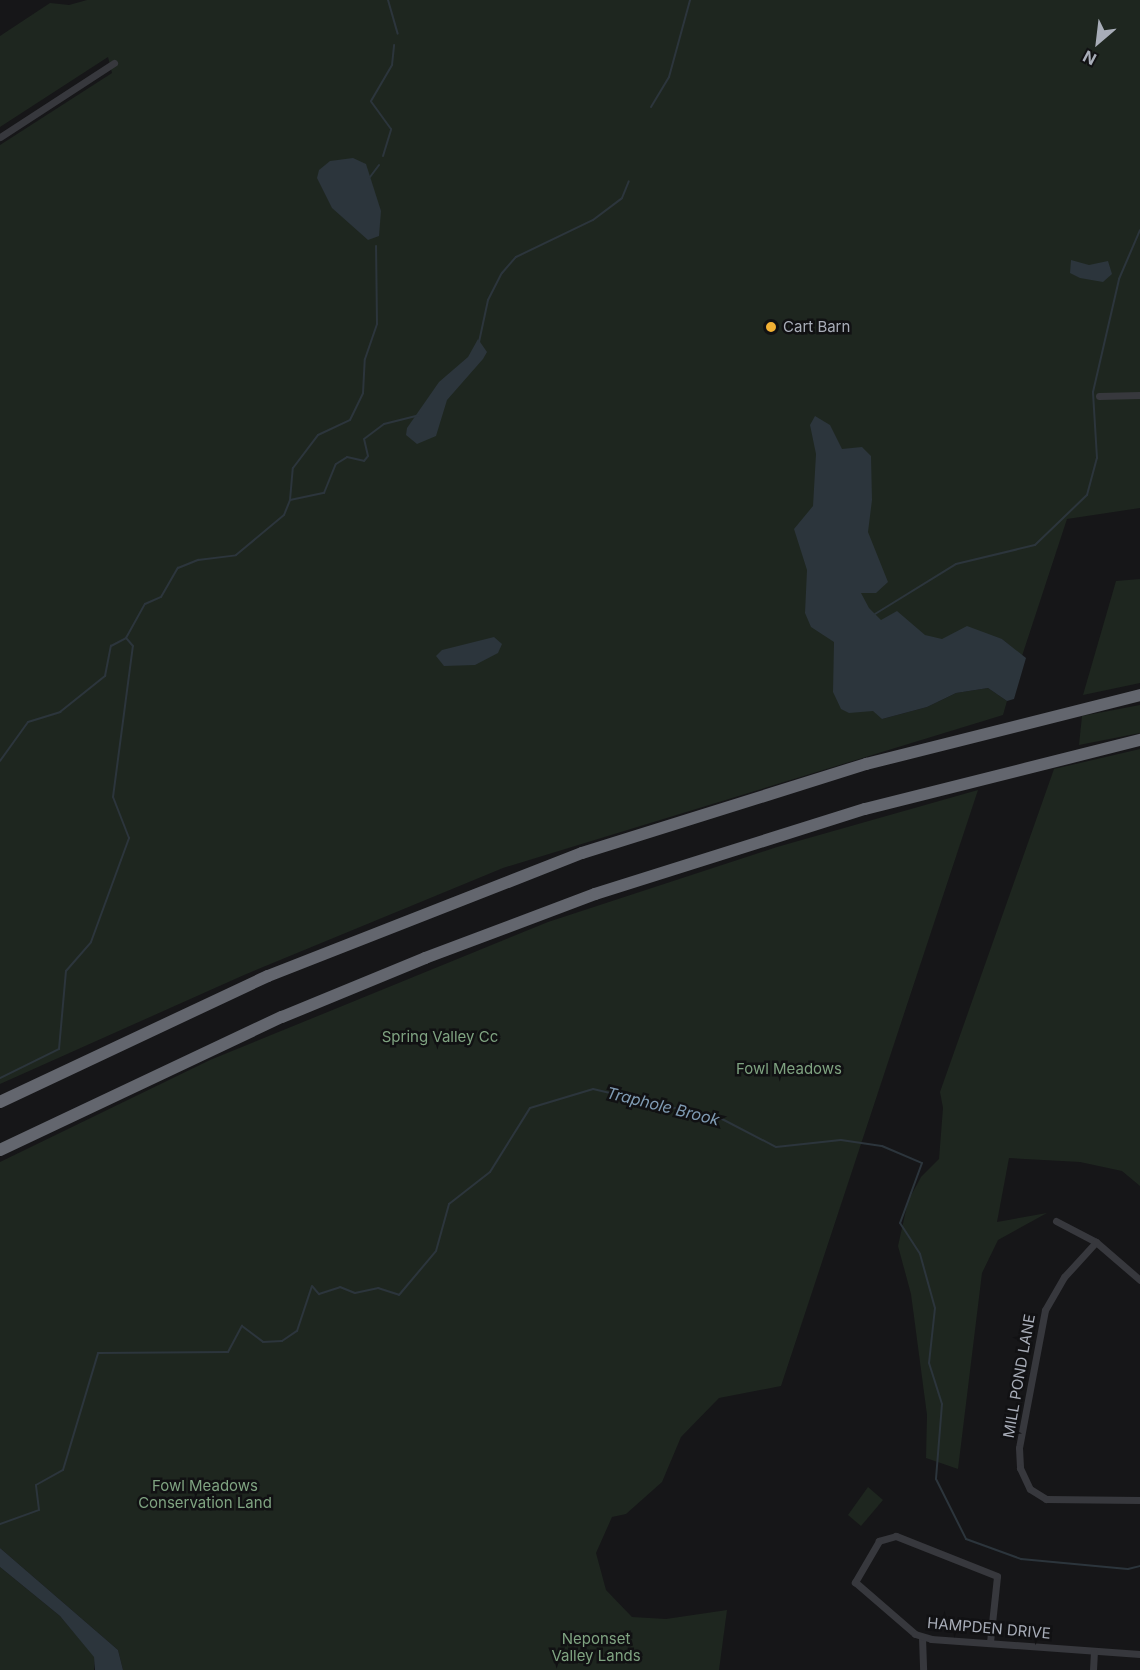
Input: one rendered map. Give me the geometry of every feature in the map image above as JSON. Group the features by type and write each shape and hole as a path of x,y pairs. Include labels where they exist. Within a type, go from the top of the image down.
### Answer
{"highway":[{"path":"0,1102 261,979 574,856 866,764 1140,696"},
{"path":"0,1150 274,1020 570,903 857,811 1140,740"}],"street":[{"path":"0,136 114,63"},
{"path":"1099,396 1140,394"},
{"path":"1056,1221 1096,1242 1140,1280"},
{"name":"MILL POND LANE","path":"1096,1242 1054,1289 1045,1310 1019,1449 1020,1468 1030,1490 1046,1499 1140,1500"},
{"name":"HAMPDEN DRIVE","path":"990,1642 997,1579 994,1574 896,1536 879,1541 855,1582 870,1599 922,1637 1140,1654"},
{"path":"922,1637 923,1670"},
{"path":"1093,1670 1094,1652"}],"green space":[{"path":"87,0 1140,0 1140,508 1067,519 1022,656 1002,639 882,719 927,707 956,693 988,688 1007,701 1003,715 503,868 244,975 0,1084 0,145 112,73 108,57 0,127 0,36 50,3 69,5"},
{"path":"1140,579 1140,683 1083,695 1116,581"},
{"path":"1140,705 1140,733 1079,745 1082,716"},
{"path":"1140,749 1140,1186 1122,1171 1080,1162 1009,1158 997,1222 1047,1213 998,1240 982,1273 958,1469 926,1458 927,1415 911,1294 898,1246 908,1201 921,1177 939,1159 943,1108 940,1092 1054,769"},
{"name":"Fowl Meadows Conservation Land","path":"978,790 781,1386 719,1398 681,1437 662,1482 626,1514 612,1517 596,1553 606,1590 632,1617 666,1619 727,1610 719,1670 123,1670 118,1650 0,1548 0,1162 210,1060 548,922 777,847"},
{"path":"868,1487 883,1500 861,1526 848,1515"},
{"path":"0,1567 60,1616 95,1657 94,1670 0,1670"}],"shaded area":[{"path":"353,158 366,164 381,211 379,236 368,240 332,208 317,178 319,170 330,161"},
{"path":"1071,260 1089,265 1108,261 1112,274 1103,282 1080,278 1070,273"},
{"path":"478,339 487,352 483,359 447,400 436,436 417,444 406,435 407,428 439,382 468,357"},
{"path":"815,416 830,425 842,449 862,447 871,456 872,500 868,532 888,582 876,593 861,593 869,608 881,620 897,611 925,635 942,639 967,626 1002,639 1026,658 1014,699 1007,701 988,688 956,693 927,707 882,719 873,711 849,713 841,709 833,692 834,642 811,627 805,613 807,570 794,529 813,506 816,454 810,425"},
{"path":"494,637 502,644 498,653 475,665 444,666 436,656 442,650"},
{"path":"0,1548 118,1650 123,1670 95,1670 94,1657 60,1616 0,1567"}],"waterway":[{"path":"388,0 398,34"},
{"path":"651,107 669,77 690,0"},
{"path":"383,156 391,129 371,101 392,65 394,45"},
{"path":"370,177 379,165"},
{"path":"479,342 488,300 502,273 516,257 593,220 622,198 629,181"},
{"path":"875,614 956,564 1035,545 1087,495 1097,458 1093,392 1119,279 1140,230"},
{"path":"290,500 293,468 318,435 350,420 363,393 365,359 377,324 376,246"},
{"path":"0,761 28,722 60,712 105,676 111,646 126,638 145,604 161,597 178,568 198,560 236,555 284,515 290,500 324,493 336,464 347,457 364,461 368,456 364,439 384,424 419,415"},
{"path":"0,1078 59,1049 66,971 91,942 129,838 113,797 133,646 126,638"},
{"name":"Traphole Brook","path":"0,1524 39,1510 36,1485 63,1470 98,1353 228,1352 242,1326 263,1342 282,1341 297,1331 312,1286 319,1294 340,1287 355,1293 378,1288 399,1295 436,1251 449,1204 490,1172 530,1108 593,1089 722,1119 776,1147 841,1140 882,1146 922,1163 900,1223 920,1254 935,1308 929,1363 942,1404 936,1479 966,1539 1021,1559 1128,1569 1140,1566"}],"place":[{"name":"Cart Barn","path":"771,327"}],"park label":[{"name":"Spring Valley Cc","path":"440,1037"},
{"name":"Fowl Meadows","path":"789,1069"},
{"name":"Neponset Valley Lands","path":"596,1646"}]}
